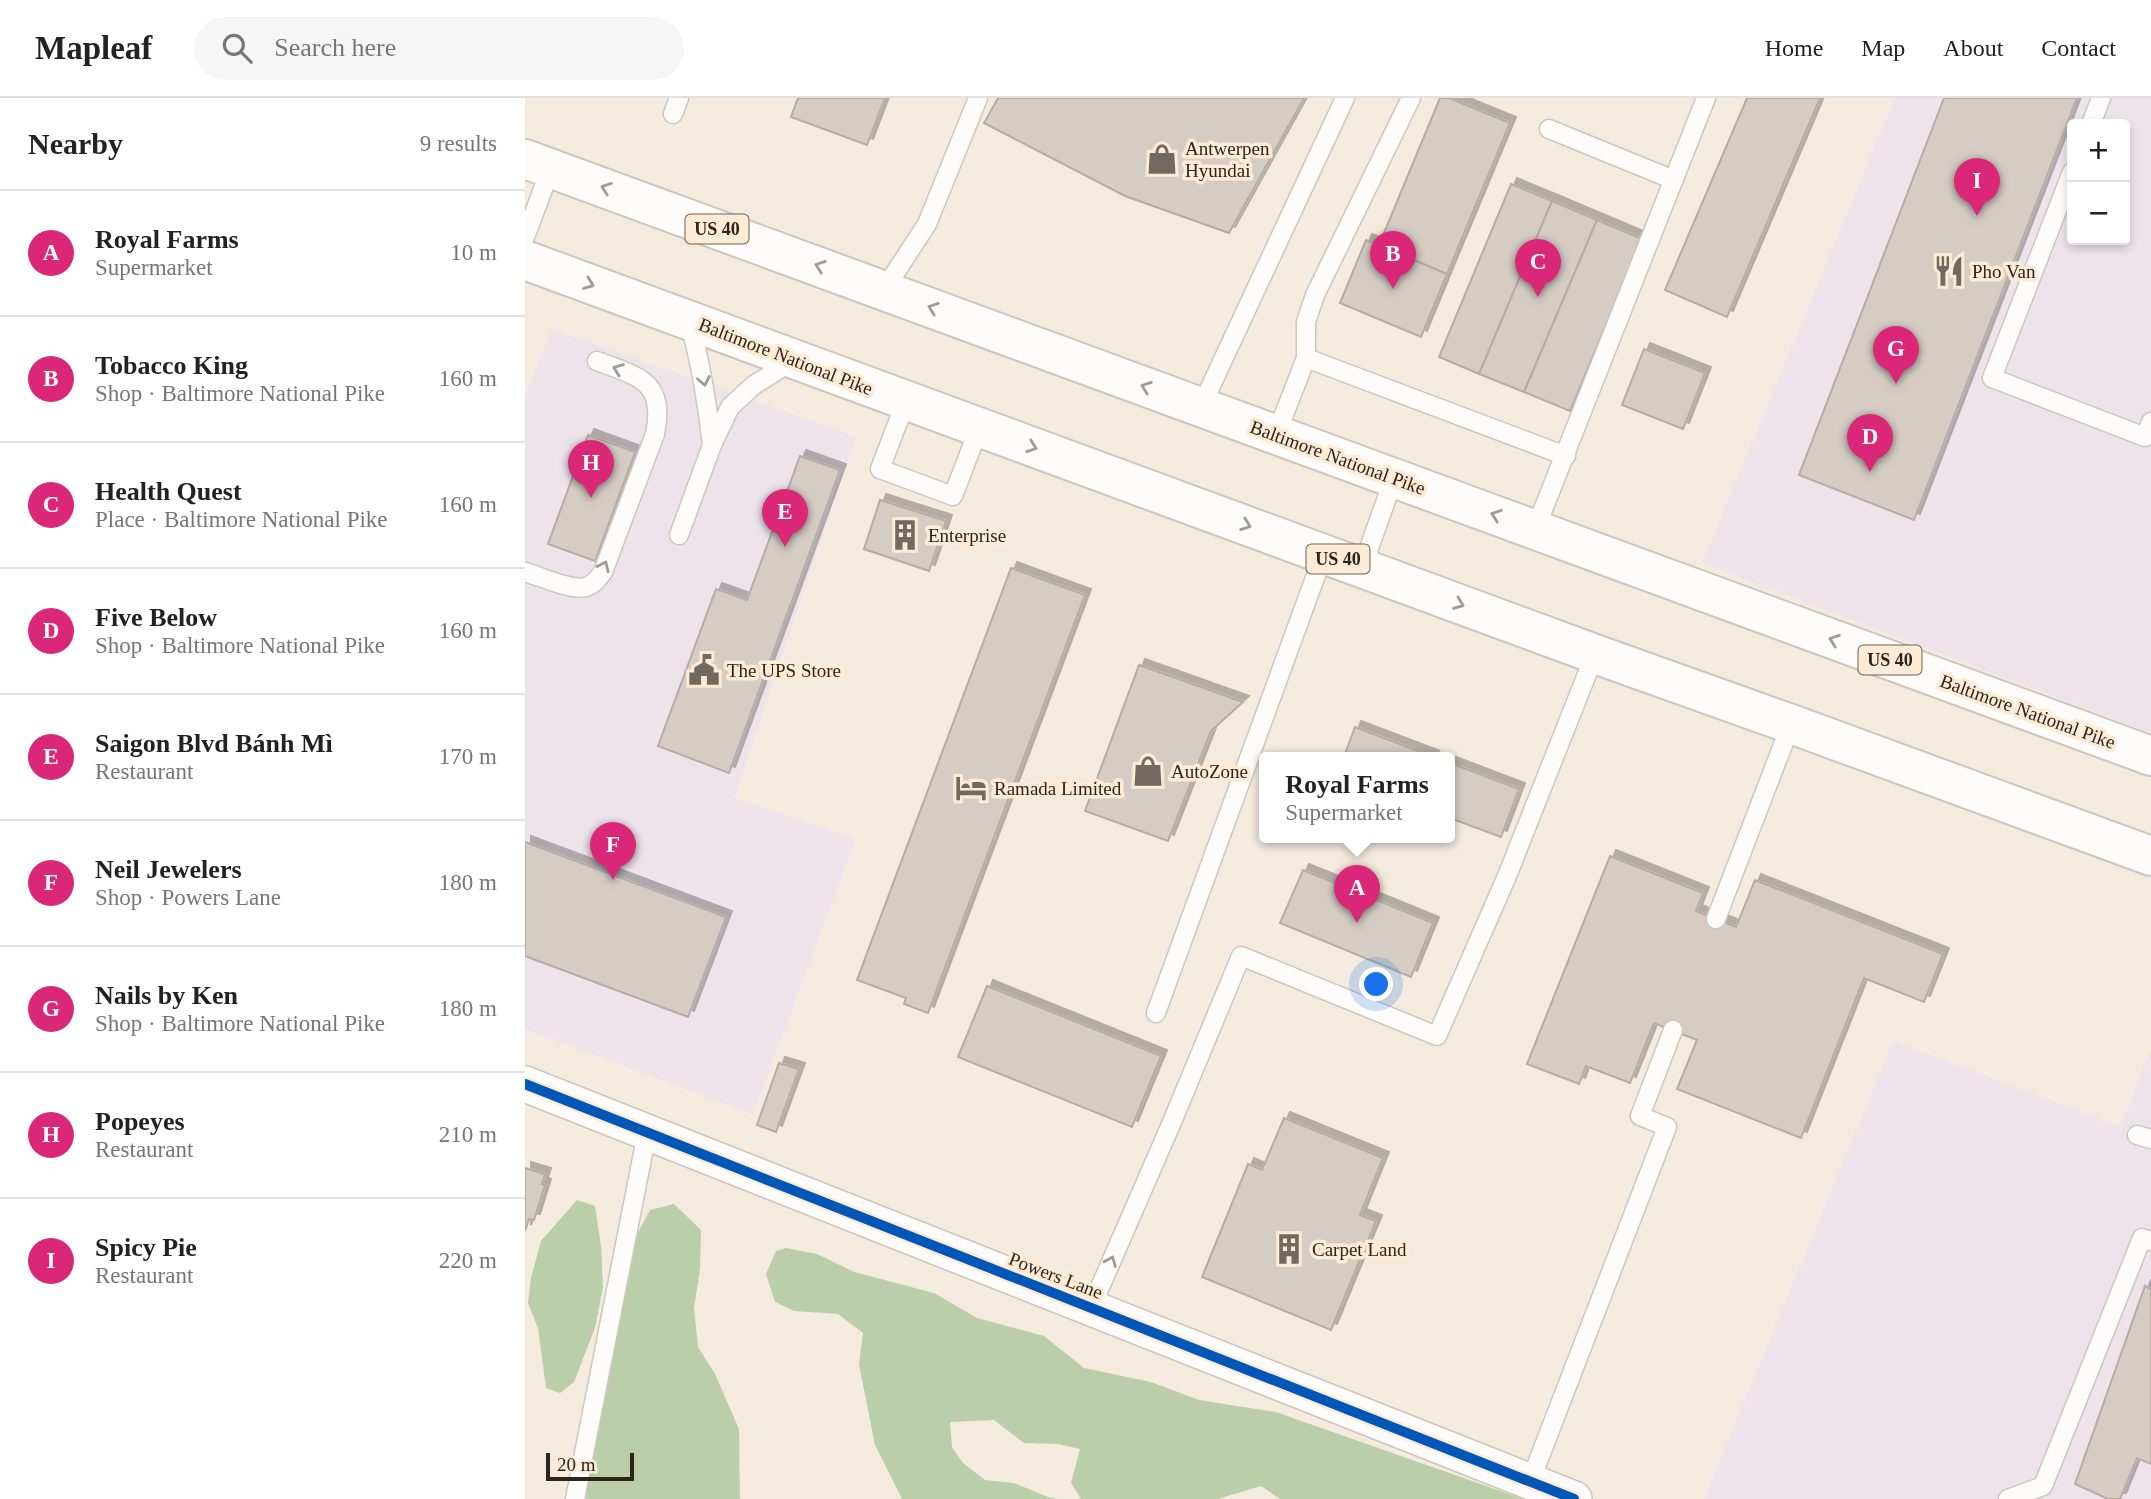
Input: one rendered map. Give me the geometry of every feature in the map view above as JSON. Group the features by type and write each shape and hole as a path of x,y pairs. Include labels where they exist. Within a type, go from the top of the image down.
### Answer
{"main road":[{"name":"Baltimore National Pike","path":"538,163 2151,756"},
{"name":"Baltimore National Pike","path":"525,260 2151,856"}],"street":[{"name":"Powers Lane","path":"525,1084 1574,1499"}],"lane":[{"path":"884,290 927,224 978,98"},
{"path":"1201,407 1345,98"},
{"path":"1276,435 1306,358 1306,322 1315,295 1411,98"},
{"path":"1535,530 1706,98"},
{"path":"2093,119 2101,98"},
{"path":"1549,129 1674,180"},
{"path":"525,237 538,163"},
{"path":"2068,182 1992,378 2145,437 2151,422"},
{"path":"689,319 707,396 712,445"},
{"path":"1306,358 1566,456"},
{"path":"679,535 712,445 730,407 754,385 794,360"},
{"path":"525,572 570,586 584,587 595,583 603,572 655,434 657,402 650,387 639,377 597,361"},
{"path":"906,401 880,469 953,496 979,428"},
{"path":"1362,568 1394,478"},
{"path":"1156,1013 1324,553"},
{"path":"1091,1308 1241,956 1437,1036 1507,876 1595,654"},
{"path":"1716,919 1791,724"},
{"path":"1530,1482 1667,1126 1640,1116 1673,1030"},
{"path":"575,1499 647,1133"},
{"path":"2008,1499 2043,1486 2141,1237 2151,1241"}],"shaded area":[{"path":"1895,98 2151,98 2151,733 1702,563"},
{"path":"551,329 856,437 734,798 856,839 753,1114 525,1029 525,397"},
{"path":"1893,1041 2120,1127 2151,1049 2151,1499 1704,1499"}],"green space":[{"path":"577,1200 595,1206 603,1287 595,1328 574,1382 560,1393 546,1388 538,1328 528,1303 531,1278 541,1241"},
{"path":"674,1204 701,1230 700,1269 694,1308 698,1347 715,1374 739,1429 740,1499 583,1499 635,1238 650,1210"},
{"path":"786,1248 817,1254 854,1272 934,1293 977,1318 1044,1336 1084,1368 1151,1382 1199,1400 1276,1412 1523,1499 1280,1499 1261,1486 1218,1499 1081,1499 1071,1483 1080,1449 1058,1444 1024,1443 994,1420 950,1422 952,1447 963,1463 985,1480 1014,1483 1057,1499 902,1499 875,1445 859,1364 863,1333 838,1314 794,1311 775,1302 766,1274 776,1251"}],"building":[{"path":"798,98 885,98 867,145 791,117"},
{"name":"Antwerpen Hyundai","path":"998,98 1304,98 1229,233 1125,196 984,123"},
{"path":"1440,98 1449,98 1510,123 1447,274 1379,245"},
{"path":"1747,98 1820,98 1727,317 1665,290"},
{"path":"1944,98 2077,98 1914,520 1799,475"},
{"path":"1511,184 1552,201 1479,374 1439,357"},
{"path":"1552,201 1597,220 1524,392 1479,374"},
{"path":"1597,220 1642,239 1570,411 1524,392"},
{"path":"1366,240 1447,274 1421,337 1340,303"},
{"path":"1644,349 1705,373 1683,429 1622,405"},
{"path":"588,435 635,452 595,561 548,544"},
{"path":"800,456 840,470 729,773 658,746 716,589 747,600"},
{"name":"Enterprise","path":"880,500 946,521 929,571 864,549"},
{"name":"Ramada Limited","path":"1011,568 1085,595 928,1013 904,1004 906,998 857,980"},
{"name":"AutoZone","path":"1139,665 1243,702 1211,731 1168,841 1085,811"},
{"path":"1355,727 1421,752 1346,752"},
{"path":"1455,765 1519,789 1501,837 1455,820"},
{"path":"525,842 726,917 688,1017 525,956"},
{"path":"1610,856 1703,893 1696,911 1736,927 1755,880 1943,954 1924,1002 1864,978 1801,1138 1677,1089 1697,1040 1654,1023 1630,1083 1586,1066 1579,1084 1527,1064"},
{"path":"1303,870 1433,923 1411,977 1280,923"},
{"path":"987,986 1161,1056 1132,1127 958,1057"},
{"path":"779,1063 799,1069 776,1132 757,1125"},
{"name":"Carpet Land","path":"1284,1118 1383,1158 1360,1215 1376,1221 1331,1330 1202,1277 1248,1164 1262,1170"},
{"path":"525,1168 545,1174 542,1184 545,1185 534,1220 529,1219 525,1231"},
{"path":"2145,1286 2151,1289 2151,1464 2137,1458 2120,1499 2108,1499 2075,1484"}],"cycle path":[{"path":"525,1084 1574,1499"}],"place":[{"name":"Antwerpen Hyundai","path":"1162,159"},
{"name":"Spicy Pie","path":"1977,216"},
{"name":"Pho Van","path":"1949,271"},
{"name":"Tobacco King","path":"1393,289"},
{"name":"Health Quest","path":"1538,297"},
{"name":"Nails by Ken","path":"1896,384"},
{"name":"Five Below","path":"1870,472"},
{"name":"Popeyes","path":"591,498"},
{"name":"Enterprise","path":"905,535"},
{"name":"Saigon Blvd Bánh Mì","path":"785,547"},
{"name":"The UPS Store","path":"704,670"},
{"name":"AutoZone","path":"1148,771"},
{"name":"Ramada Limited","path":"971,788"},
{"name":"Neil Jewelers","path":"613,880"},
{"name":"Royal Farms","path":"1357,923"},
{"name":"Carpet Land","path":"1289,1249"}]}
